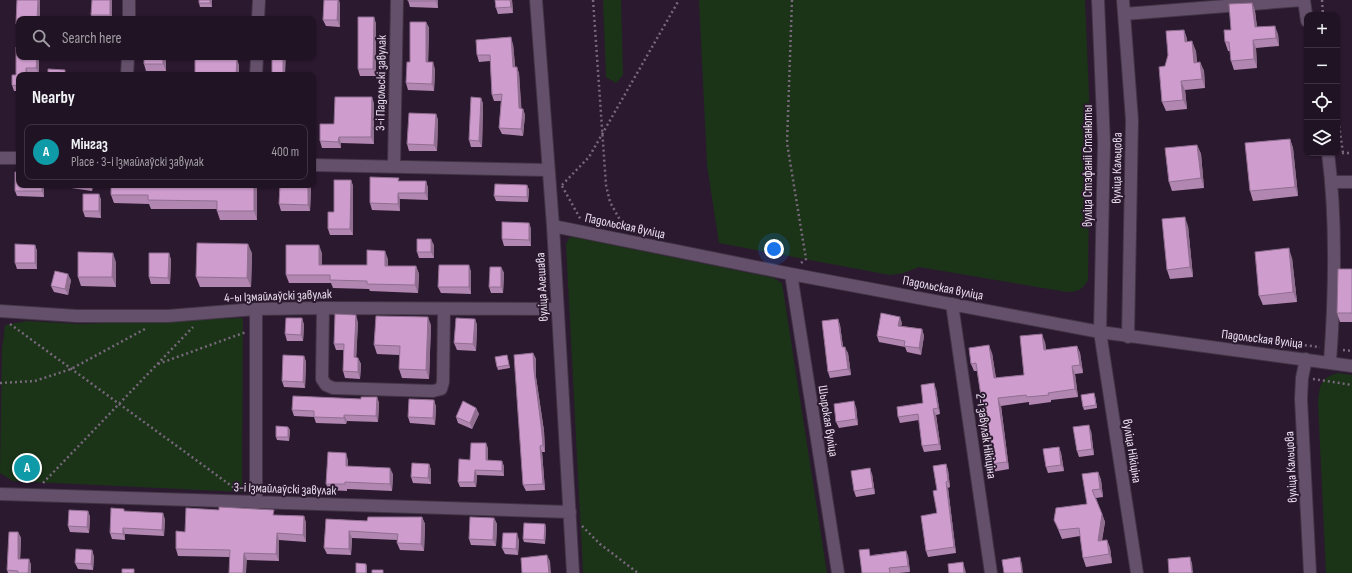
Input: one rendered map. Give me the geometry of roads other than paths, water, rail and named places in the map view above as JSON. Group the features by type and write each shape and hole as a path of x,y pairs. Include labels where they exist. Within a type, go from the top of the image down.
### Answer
{"street":[{"path":"129,0 129,16"},
{"path":"258,0 258,16"},
{"name":"3-і Падольскі завулак","path":"394,166 397,0"},
{"name":"вуліца Алешава","path":"536,0 551,194 573,573"},
{"name":"вуліца Стэфаніі Станюты","path":"1098,0 1104,143 1100,332"},
{"name":"вуліца Кальцова","path":"1123,0 1132,120 1128,337"},
{"path":"1124,14 1303,0 1305,12"},
{"path":"127,72 128,60"},
{"path":"256,72 257,60"},
{"path":"1328,156 1334,241 1330,362"},
{"path":"0,158 16,158"},
{"path":"316,165 548,170"},
{"path":"1331,182 1352,182"},
{"name":"Падольская вуліца","path":"553,226 792,268 952,304 1128,337 1352,366"},
{"name":"Шырокая вуліца","path":"792,268 838,573"},
{"name":"2-і завулак Нікіціна","path":"952,304 991,573"},
{"path":"323,308 322,379 326,385 333,388 433,391 441,388 443,382 444,309"},
{"name":"4-ы Ізмайлаўскі завулак","path":"3,316 168,316 256,309 323,308 557,309"},
{"path":"256,309 256,503"},
{"name":"вуліца Нікіціна","path":"1100,332 1137,573"},
{"name":"вуліца Кальцова","path":"1306,359 1302,378 1301,399 1310,573"},
{"name":"3-і Ізмайлаўскі завулак","path":"0,494 570,512"}],"place":[{"name":"Мінгаз","path":"27,468"}]}
